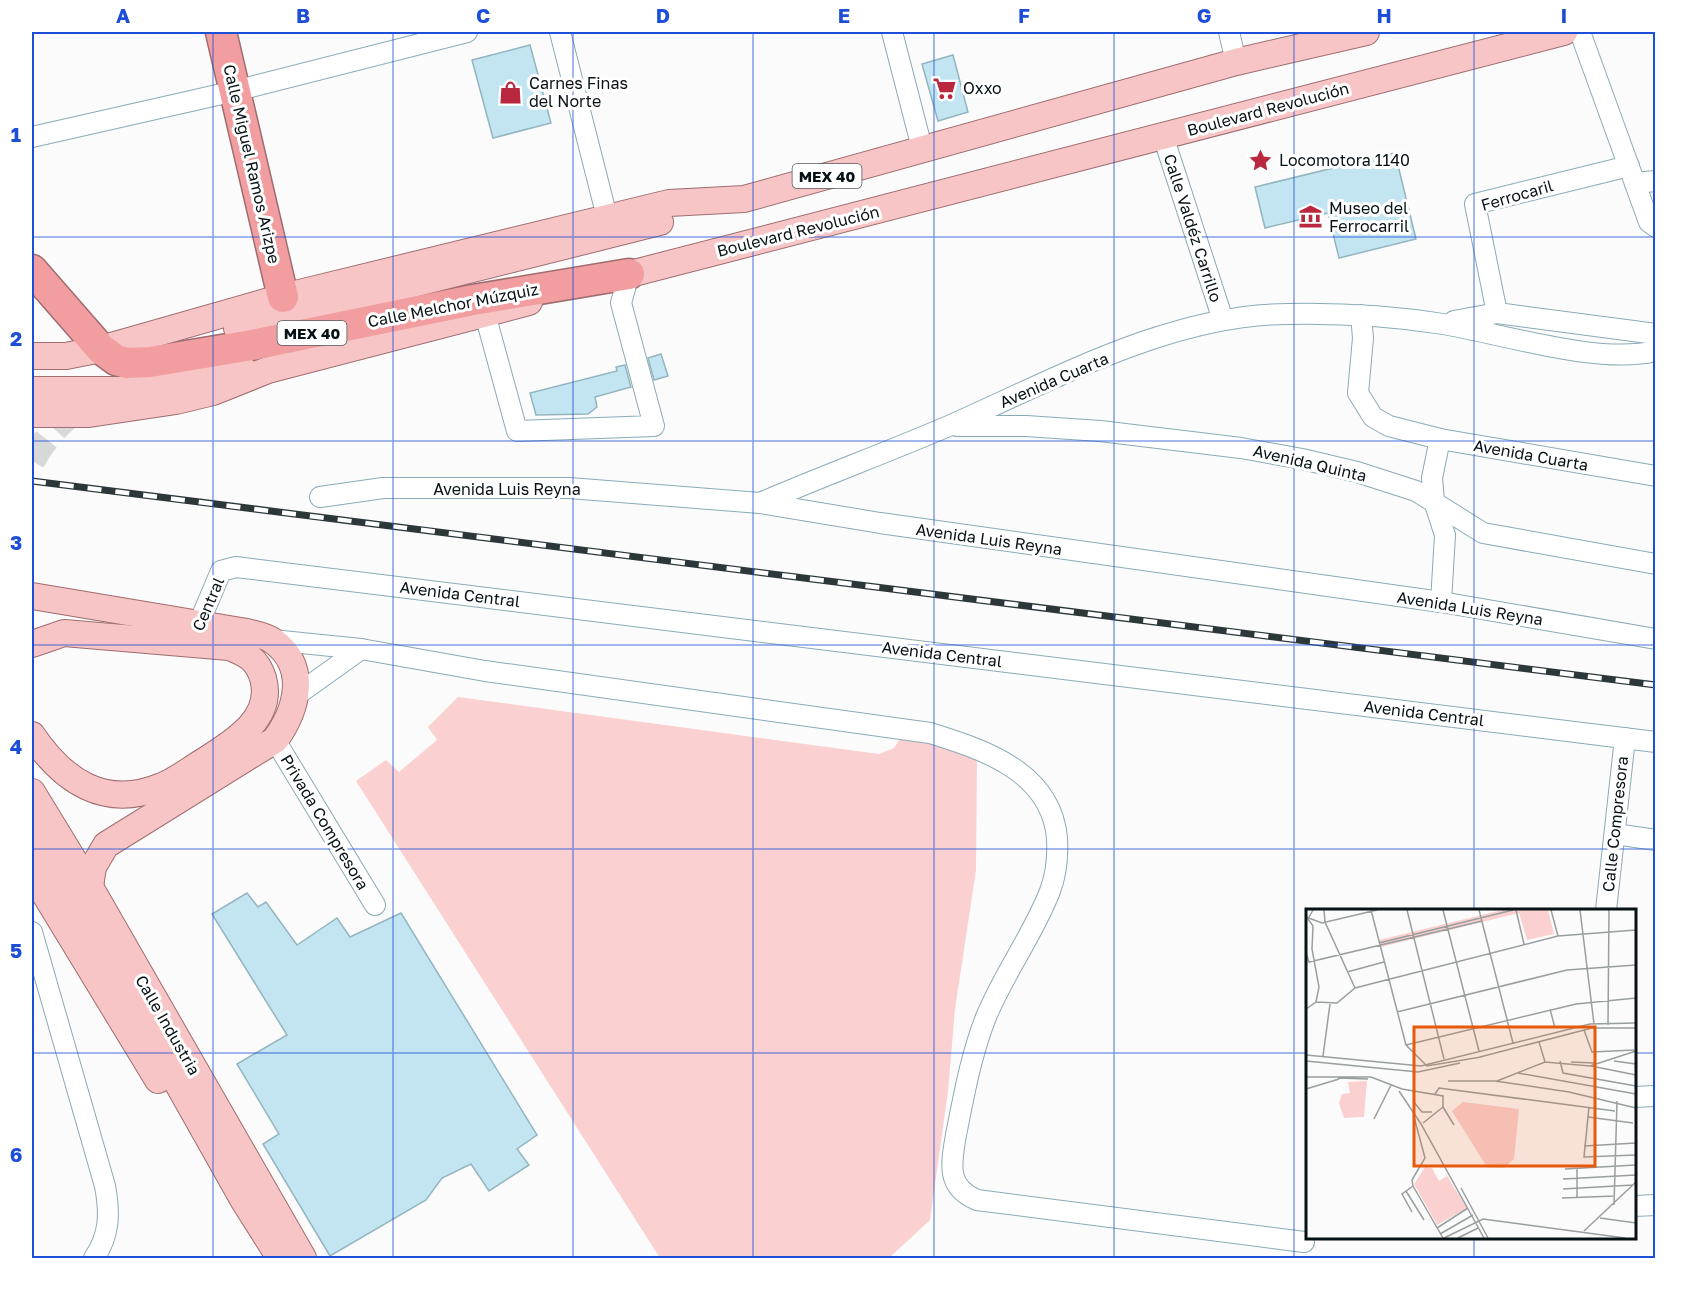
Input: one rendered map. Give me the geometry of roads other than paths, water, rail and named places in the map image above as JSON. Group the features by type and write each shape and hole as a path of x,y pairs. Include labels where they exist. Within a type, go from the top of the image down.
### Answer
{"highway":[{"name":"Calle Miguel Ramos Arizpe","path":"222,32 283,297"},
{"name":"Calle Melchor Múzquiz","path":"32,270 101,349 116,360 128,363 150,362 473,300 628,274"}],"main road":[{"name":"MEX 40","path":"101,349 283,297 607,217 669,203 744,199 1236,62 1366,32"},
{"name":"Boulevard Revolución","path":"32,414 89,414 176,401 213,392 268,370 485,314 628,274 1563,32"},
{"path":"237,328 455,275 744,199"},
{"path":"32,356 66,356 101,349"},
{"path":"32,390 121,390 201,375 268,370"},
{"path":"32,596 194,634 251,656 260,669 265,696 260,713 240,736 164,786 130,796 112,794 77,784 60,770 32,735"},
{"path":"32,644 64,633 247,632 272,640 286,655 295,675 298,693 290,715 275,740 106,845 93,867 90,887"},
{"name":"Calle Industria","path":"32,792 90,887 303,1258"},
{"name":"Calle Industria","path":"32,833 72,896 280,1258"},
{"path":"32,873 266,1258"}],"street":[{"path":"32,137 235,91 467,32"},
{"path":"560,32 607,217"},
{"path":"892,32 922,148"},
{"path":"1229,32 1236,62"},
{"path":"1580,32 1648,222 1654,227"},
{"name":"Calle Valdéz Carrillo","path":"1164,136 1222,320"},
{"name":"Ferrocaril","path":"1497,313 1475,204 1632,174 1656,181"},
{"path":"485,314 516,431 654,426 621,303 628,274"},
{"name":"Avenida Cuarta","path":"1442,324 1497,313 1656,334"},
{"name":"Avenida Cuarta","path":"760,503 948,426 1080,367 1154,340 1222,320 1285,314 1361,315 1442,324 1596,353 1634,356 1656,351"},
{"name":"Avenida Cuarta","path":"1361,315 1363,338 1358,393 1373,417 1389,426 1440,439 1656,476"},
{"path":"1634,356 1656,366"},
{"name":"Avenida Quinta","path":"948,426 1026,426 1100,431 1241,448 1357,472 1416,491 1483,533 1656,564"},
{"path":"1440,439 1432,478 1434,501 1445,535 1441,602"},
{"name":"Avenida Luis Reyna","path":"320,497 383,488 569,488 760,503 880,523 1441,602 1656,639"},
{"name":"Central","path":"194,634 221,571 228,567"},
{"name":"Avenida Central","path":"228,567 1656,742"},
{"path":"272,640 361,649 484,671 930,733 973,746 1014,767 1040,790 1055,822 1059,861 1045,902 986,1017 967,1076 953,1153 953,1177 959,1191 977,1200 1304,1242"},
{"path":"298,693 361,649"},
{"name":"Calle Compresora","path":"1605,909 1625,738"},
{"name":"Privada Compresora","path":"275,740 375,904"},
{"path":"1615,834 1656,840"},
{"path":"32,932 105,1186 110,1212 106,1234 94,1258"},
{"path":"1636,1097 1656,1096"},
{"path":"1636,1206 1656,1205"}],"tunnel":[{"path":"32,461 55,430 68,416 84,405"}],"railway":[{"path":"32,481 1656,685"}],"place":[{"name":"Oxxo","path":"945,88"},
{"name":"Carnes Finas del Norte","path":"511,92"},
{"name":"Locomotora 1140","path":"1261,160"},
{"name":"Museo del Ferrocarril","path":"1311,217"}]}
